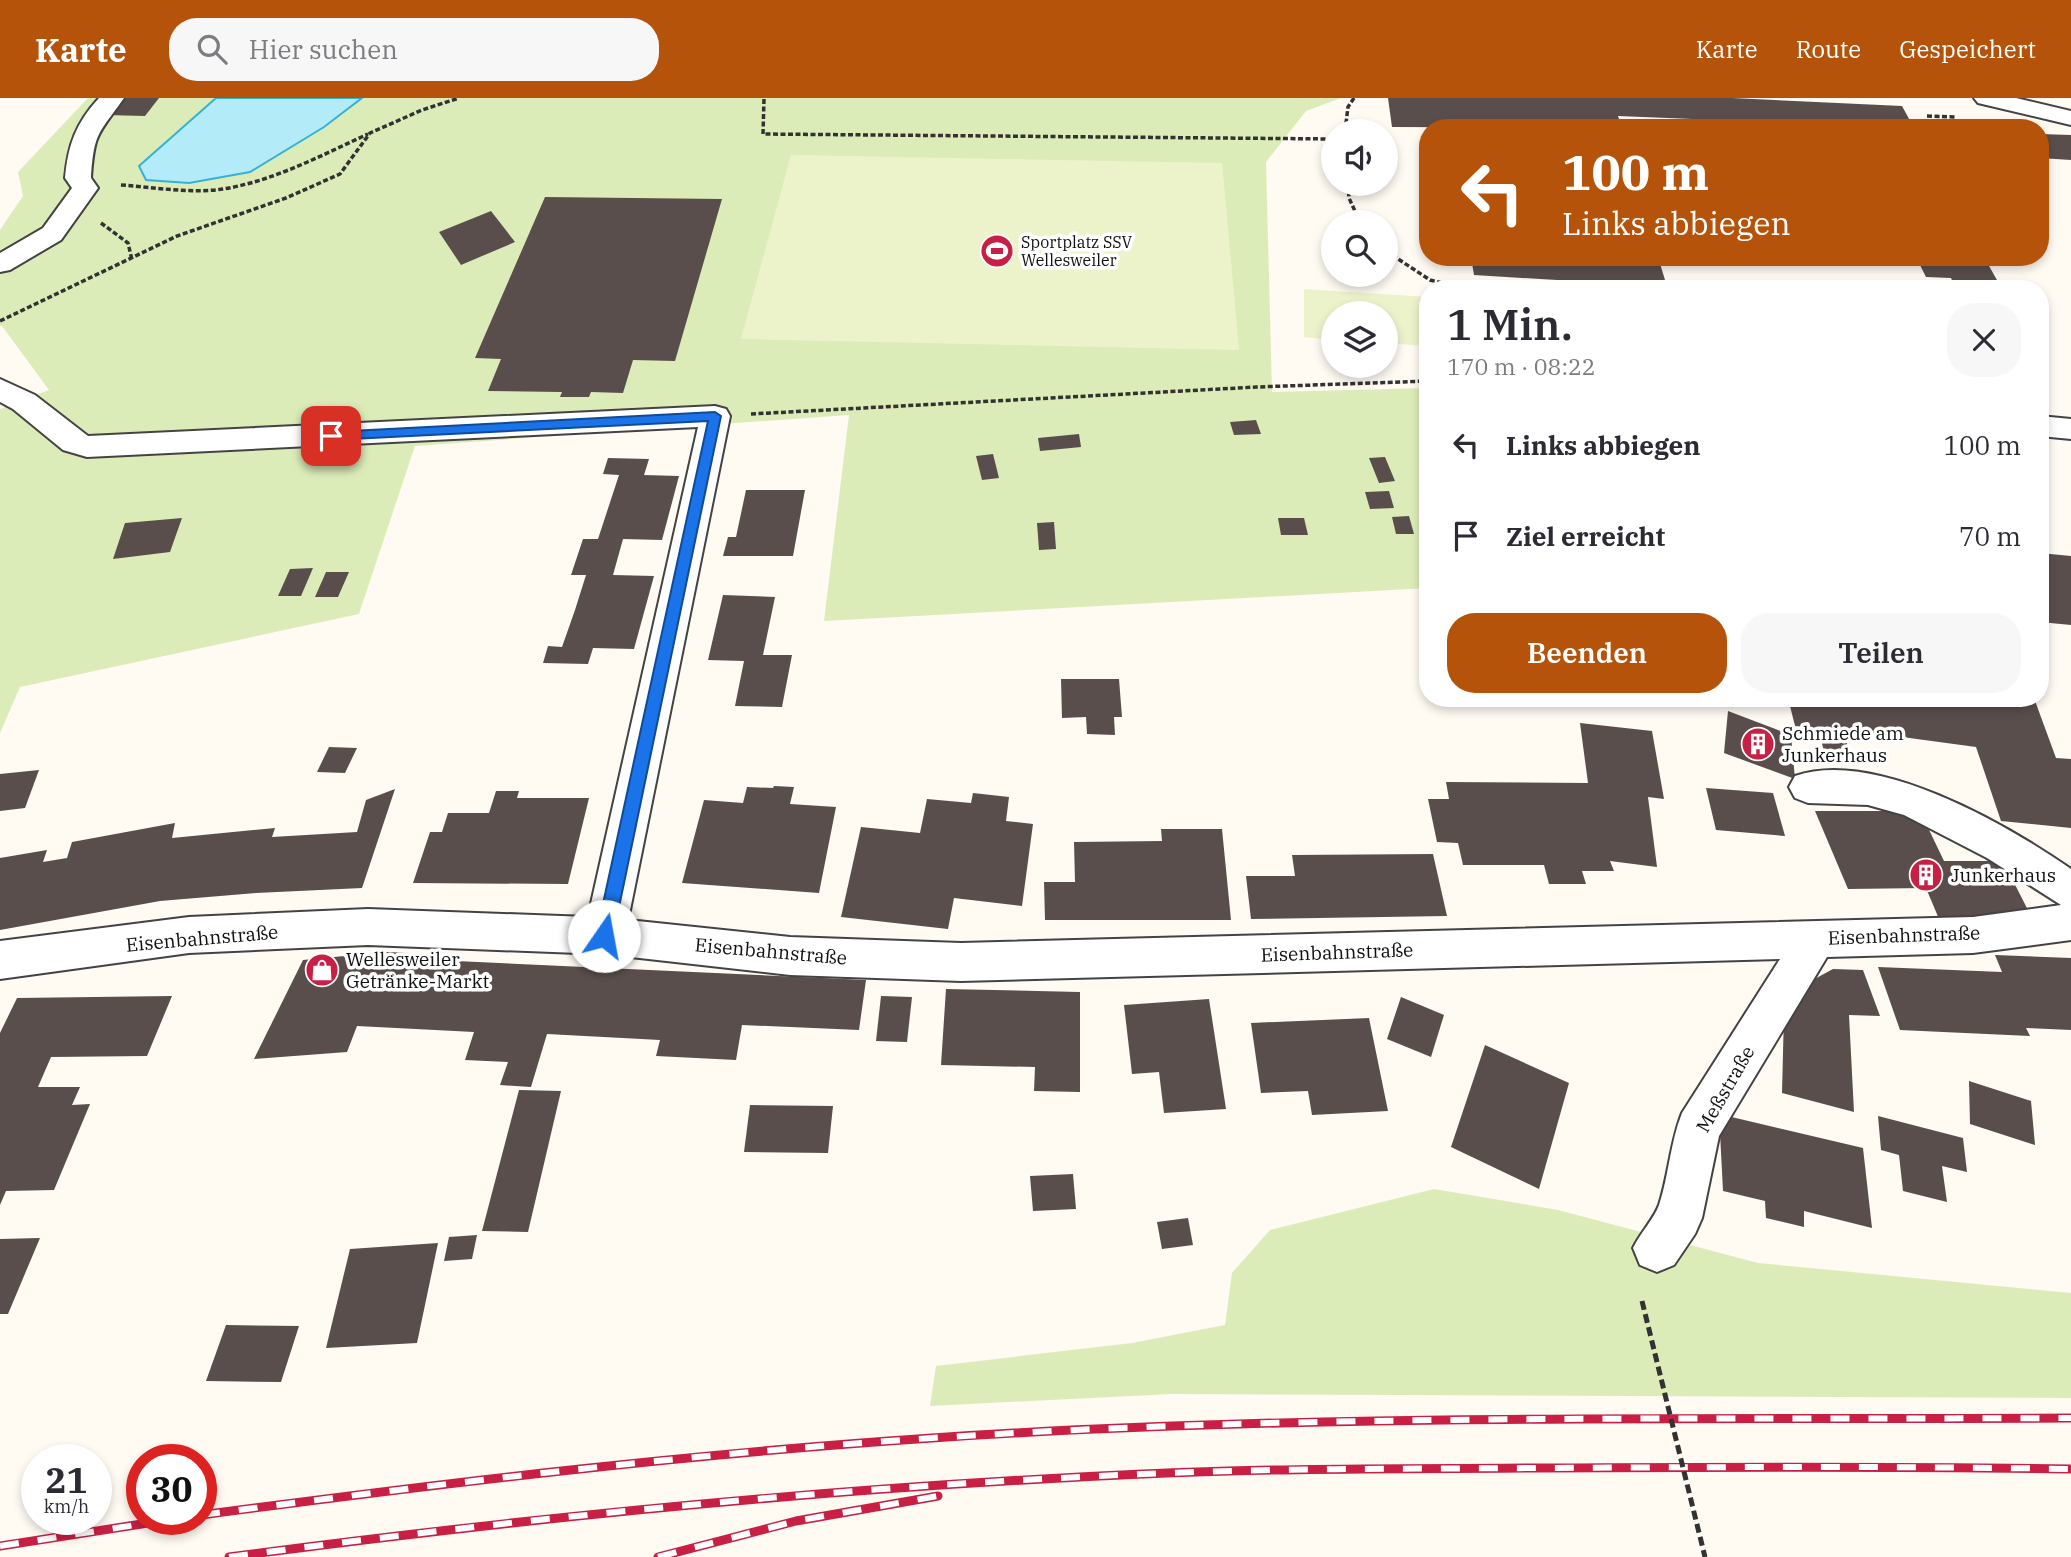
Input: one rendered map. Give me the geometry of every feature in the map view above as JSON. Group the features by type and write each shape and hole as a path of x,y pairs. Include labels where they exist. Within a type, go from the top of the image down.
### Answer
{"street":[{"path":"0,264 52,234 75,204 85,188 78,178 83,134 92,119 112,98"},
{"path":"1986,98 2071,118"},
{"path":"0,388 24,402 74,443 87,447 715,416 604,936"},
{"path":"2049,427 2071,429"},
{"path":"1808,787 1869,789 1921,805 2035,865 2071,891"},
{"name":"Eisenbahnstraße","path":"3,965 190,935 368,927 604,936 790,956 961,962 1973,935 2071,922"},
{"name":"Meßstraße","path":"1657,1248 1679,1218 1698,1129 1816,938"}],"path":[{"path":"78,178 118,185 182,190 222,189 291,167 422,110 459,98"},
{"path":"763,98 763,134 1321,139"},
{"path":"1346,119 1348,107 1354,98"},
{"path":"0,321 132,260 177,236 286,198 340,174 370,133"},
{"path":"75,204 128,243 132,260"},
{"path":"1398,259 1430,280"},
{"path":"715,416 1257,387 1419,381"},
{"path":"1643,1301 1705,1557"}],"green space":[{"path":"88,98 1341,98 1306,111 1266,162 1272,392 1419,388 1419,588 824,621 849,415 415,446 359,614 20,687 0,733 0,409 49,390 0,326 0,230 23,196 18,172"},
{"name":"Sportplatz SSV Wellesweiler","path":"791,155 1222,163 1239,350 741,339"},
{"path":"1304,289 1419,296 1419,345 1398,344 1398,301 1321,301 1321,339 1304,337"},
{"path":"1434,1189 1558,1210 1758,1263 2071,1293 2071,1398 1171,1394 930,1406 936,1366 1132,1343 1225,1325 1232,1273 1270,1230"}],"water":[{"path":"216,98 362,98 324,127 250,172 189,183 146,180 139,166"}],"building":[{"path":"120,98 159,98 145,116 105,115"},
{"path":"1388,98 1732,98 1902,106 1909,119 1692,119 1618,116 1619,119 1419,119 1419,127 1398,127 1398,119 1391,119"},
{"path":"2049,134 2071,135 2071,160 2049,159"},
{"path":"545,197 722,199 675,361 633,360 623,393 591,392 589,397 560,397 562,392 488,391 501,359 475,358"},
{"path":"491,211 515,242 461,265 439,232"},
{"path":"1472,266 1661,266 1665,280 1557,280 1474,275"},
{"path":"1920,266 1989,266 1997,280 1952,280 1926,277"},
{"path":"1256,420 1261,434 1234,435 1230,422"},
{"path":"1079,434 1081,447 1040,451 1038,438"},
{"path":"993,454 999,478 982,480 976,456"},
{"path":"1385,457 1395,481 1379,483 1369,458"},
{"path":"608,458 649,459 644,475 679,476 662,540 623,539 613,575 654,576 634,649 593,648 588,664 543,663 548,646 562,647 586,575 571,575 583,539 598,539 619,475 603,474"},
{"path":"746,490 805,490 793,556 723,556 728,537 736,537"},
{"path":"1389,491 1394,508 1370,509 1365,492"},
{"path":"1409,516 1414,534 1396,534 1392,517"},
{"path":"182,518 170,552 113,559 125,523"},
{"path":"1278,518 1304,518 1308,535 1281,535"},
{"path":"1054,522 1056,549 1039,550 1037,523"},
{"path":"2049,554 2071,556 2071,625 2049,623"},
{"path":"313,568 301,596 278,596 290,569"},
{"path":"326,572 349,572 338,597 315,597"},
{"path":"723,595 775,597 763,655 792,655 782,707 735,706 744,661 708,660"},
{"path":"1061,679 1119,679 1122,717 1114,717 1115,735 1087,734 1086,717 1062,718"},
{"path":"1790,707 2037,707 2056,758 2071,759 2071,828 2001,821 1976,747 1843,729 1850,754 1824,751 1818,729 1795,726"},
{"name":"Schmiede am Junkerhaus","path":"1728,711 1791,735 1795,779 1724,753"},
{"path":"1580,723 1652,731 1664,799 1648,797 1657,867 1610,861 1614,871 1582,871 1586,884 1549,884 1544,865 1463,865 1458,843 1437,842 1428,799 1449,799 1446,782 1588,783"},
{"path":"329,747 357,748 345,773 317,772"},
{"path":"39,770 25,808 0,811 0,774"},
{"path":"747,787 794,787 790,804 836,807 819,893 682,883 704,800 743,803"},
{"path":"1706,788 1773,793 1785,836 1716,830"},
{"path":"395,789 362,888 160,901 0,930 0,858 47,850 43,862 67,858 72,842 175,823 172,838 275,828 272,837 357,832 366,800"},
{"path":"496,791 519,791 517,798 589,798 568,884 413,883 430,832 442,832 448,813 489,813"},
{"path":"973,793 1009,797 1006,821 1033,824 1022,906 954,898 948,929 841,917 861,827 920,833 927,799 971,803"},
{"name":"Junkerhaus","path":"1815,811 1920,811 1944,861 2003,861 2032,918 1939,919 1926,888 1848,889"},
{"path":"1161,829 1222,829 1231,920 1045,920 1044,882 1075,882 1074,842 1162,841"},
{"path":"1433,854 1447,916 1251,919 1246,876 1295,876 1292,855"},
{"path":"386,952 458,955 456,961 866,980 859,1030 742,1025 736,1060 656,1056 660,1040 547,1034 531,1087 500,1085 508,1062 465,1060 474,1032 357,1026 347,1052 254,1059 303,960"},
{"path":"1995,955 2071,958 2071,1030 2026,1028 2030,1036 1900,1030 1878,967 2002,972"},
{"path":"1833,969 1863,970 1880,1016 1849,1015 1854,1112 1782,1093 1784,1013 1809,982"},
{"path":"946,989 1080,992 1080,1092 1034,1091 1035,1067 941,1065"},
{"path":"172,996 147,1056 51,1057 38,1087 80,1087 72,1105 90,1104 54,1190 6,1191 0,1205 0,1033 17,998"},
{"path":"881,996 912,997 907,1042 876,1041"},
{"path":"1401,997 1444,1015 1431,1057 1387,1039"},
{"path":"1209,999 1226,1109 1164,1113 1159,1072 1132,1074 1124,1005"},
{"path":"1369,1018 1388,1111 1312,1115 1308,1091 1261,1093 1251,1023"},
{"path":"1485,1045 1569,1083 1539,1189 1451,1147"},
{"path":"1969,1081 2031,1101 2035,1145 1970,1124"},
{"path":"519,1090 561,1091 528,1232 482,1231"},
{"path":"750,1105 833,1106 828,1153 744,1152"},
{"path":"1719,1114 1863,1148 1872,1228 1804,1211 1804,1227 1766,1218 1765,1201 1723,1191"},
{"path":"1878,1116 1963,1138 1967,1172 1942,1166 1947,1202 1903,1191 1899,1155 1881,1150"},
{"path":"1073,1174 1076,1209 1033,1211 1030,1176"},
{"path":"1188,1218 1193,1245 1162,1249 1157,1222"},
{"path":"477,1235 472,1259 444,1261 449,1237"},
{"path":"40,1238 8,1314 0,1314 0,1239"},
{"path":"438,1243 417,1343 326,1348 350,1249"},
{"path":"226,1325 299,1326 281,1382 206,1381"}],"railway":[{"path":"217,1513 657,1461 932,1438 1074,1430 1501,1419 2071,1418"},
{"path":"229,1557 685,1505 914,1487 1143,1474 1392,1469 2071,1469"},
{"path":"658,1557 796,1521 938,1496"},
{"path":"0,1546 126,1526"}],"place":[{"name":"Sportplatz SSV Wellesweiler","path":"997,251"},
{"name":"Schmiede am Junkerhaus","path":"1758,744"},
{"name":"Junkerhaus","path":"1926,875"},
{"name":"Wellesweiler Getränke-Markt","path":"322,970"}],"route":[{"path":"331,436 715,416 604,936"}]}
